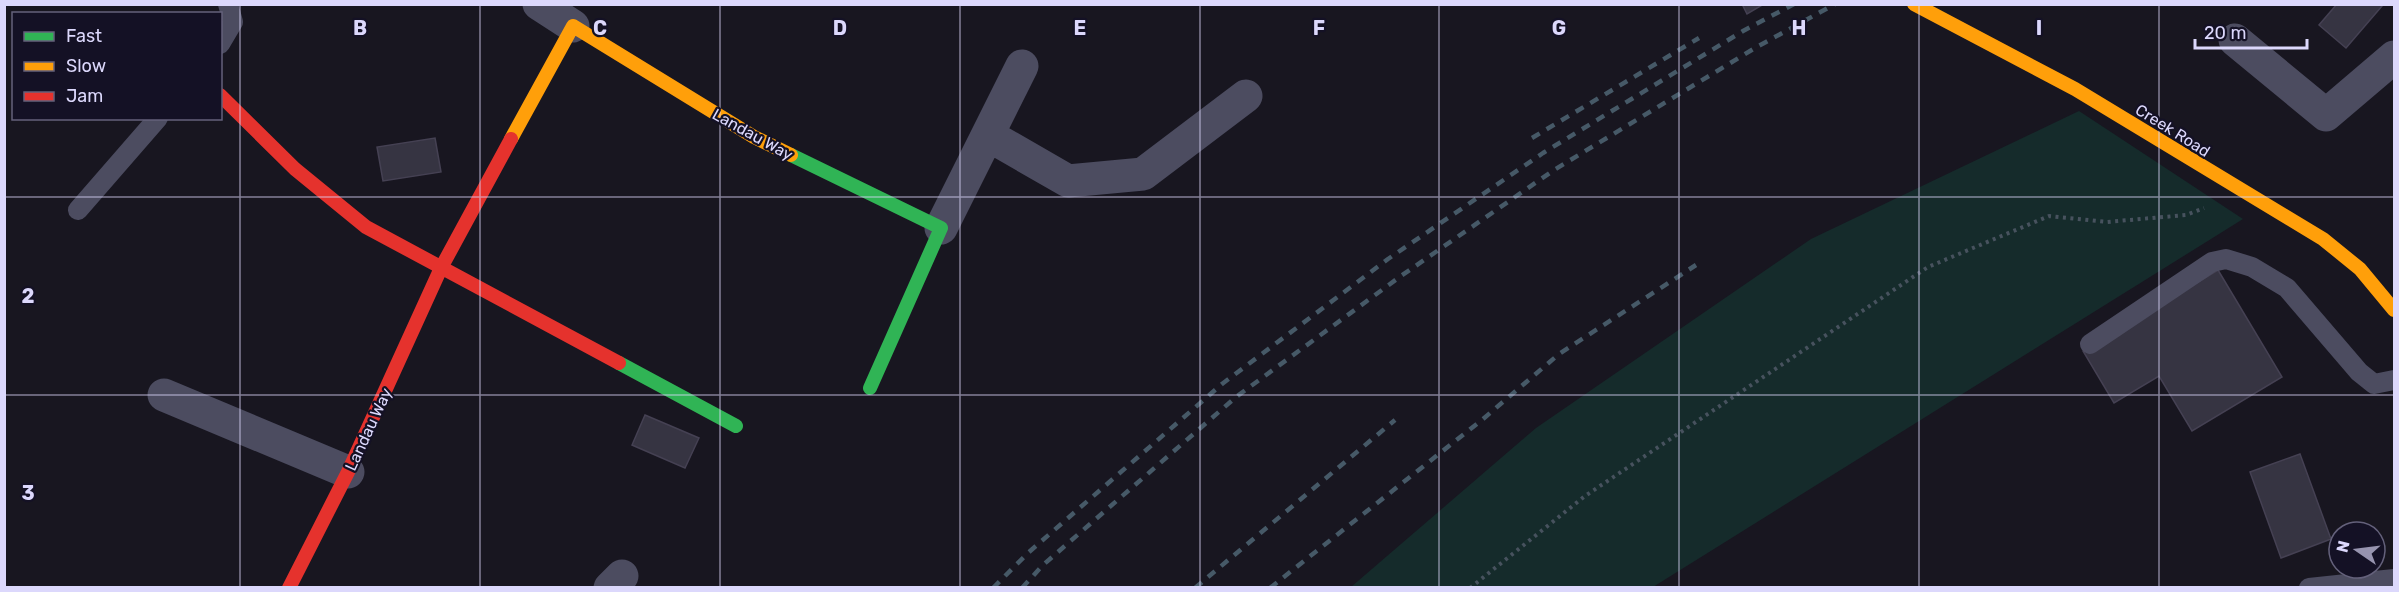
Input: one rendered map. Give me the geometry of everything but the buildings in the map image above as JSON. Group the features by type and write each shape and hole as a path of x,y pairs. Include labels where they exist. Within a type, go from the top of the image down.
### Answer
{"street":[{"name":"Landau Way","path":"539,4 754,137 941,228"},
{"name":"Creek Road","path":"1914,4 2075,89 2244,194 2322,239 2360,269 2394,309"},
{"name":"Landau Way","path":"290,588 348,472 441,268 573,26"},
{"path":"2235,40 2326,115 2394,57"},
{"path":"870,388 941,228 1022,66"},
{"path":"988,135 1068,181 1143,174 1246,96"},
{"path":"222,97 295,169 366,227 736,426"},
{"path":"164,395 348,472"}],"lane":[{"path":"222,41 233,22 228,4"},
{"path":"78,210 156,120"},
{"path":"2090,344 2212,262 2226,259 2252,267 2287,288 2359,372 2374,384 2394,380"},
{"path":"2309,588 2394,579"}],"path":[{"path":"1470,588 1585,496 1928,267 2049,216 2108,222 2186,215 2244,194"}],"green space":[{"path":"2079,111 2243,219 1653,587 1351,587 1536,428 1811,239"}],"railway":[{"path":"993,588 1029,552 1222,384 1388,259 1543,153 1743,31 1794,4"},
{"path":"1022,588 1043,565 1236,397 1401,276 1554,170 1755,48 1835,4"},
{"path":"1532,138 1699,38"},
{"path":"1270,588 1483,419 1559,354 1696,265"},
{"path":"1195,588 1395,420"}],"traffic: fast":[{"path":"791,155 941,228 870,388"},
{"path":"619,363 736,426"}],"traffic: slow":[{"path":"1914,4 2075,89 2323,239 2360,269 2394,310"},
{"path":"511,139 573,26 754,137 791,155"}],"traffic: jam":[{"path":"222,97 295,169 366,227 619,363"},
{"path":"289,588 348,472 441,268 511,139"}]}
